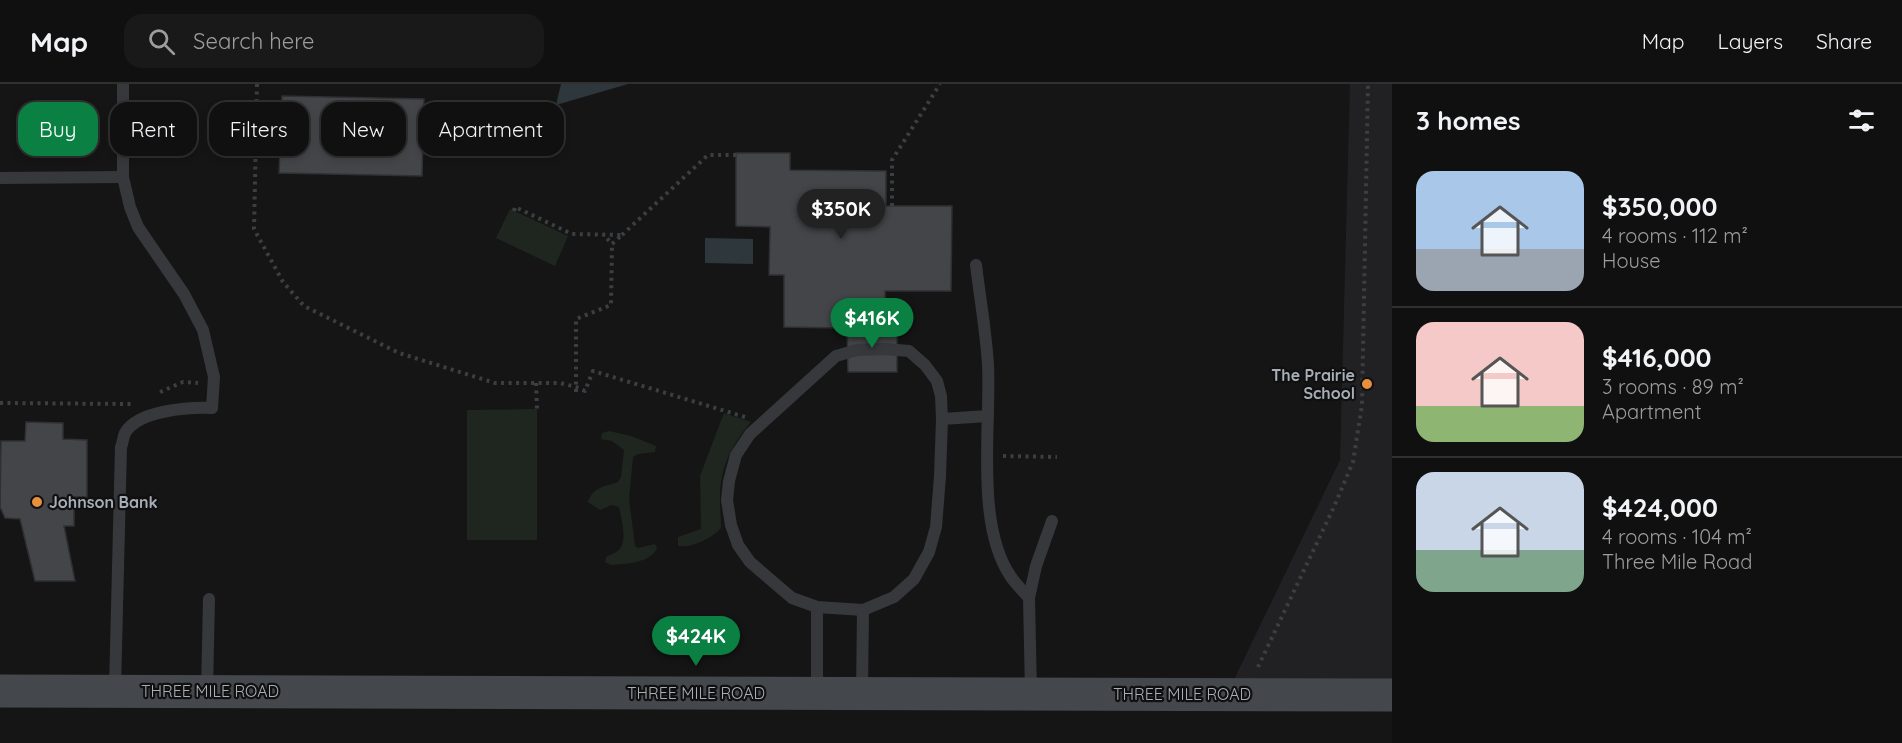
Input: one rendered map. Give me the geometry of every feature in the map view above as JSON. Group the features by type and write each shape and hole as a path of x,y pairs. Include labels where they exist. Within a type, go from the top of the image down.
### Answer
{"street":[{"name":"THREE MILE ROAD","path":"0,691 1392,694"}],"lane":[{"path":"122,102 123,84"},
{"path":"115,691 121,447 126,432 140,420 167,410 193,407 212,408 214,383 203,330 184,294 138,227 123,177 123,156"},
{"path":"0,178 123,177"},
{"path":"976,265 988,364 991,521 1000,554 1010,576 1029,598"},
{"path":"857,350 909,351 925,365 937,381 941,396 940,476 936,527 929,552 914,579 894,597 863,610 817,607 792,598 750,562 738,545 731,525 727,500 736,454 750,434 765,419 836,356 857,350"},
{"path":"942,419 988,416"},
{"path":"1031,693 1029,598 1036,566 1052,521"},
{"path":"207,691 209,599"},
{"path":"817,607 817,693"},
{"path":"862,693 863,610"}],"path":[{"path":"257,84 254,229 283,282 304,306 399,353 495,383 560,383 576,389 576,320 610,305 612,244 603,234"},
{"path":"892,206 892,160 940,84"},
{"path":"1244,694 1333,509 1353,462 1362,405 1368,84"},
{"path":"612,244 708,155 736,155"},
{"path":"514,211 515,207 572,234 622,235"},
{"path":"154,395 183,382 214,383"},
{"path":"536,383 537,409"},
{"path":"0,403 135,404"},
{"path":"988,456 1057,457"}],"shaded area":[{"path":"561,84 628,84 564,103 557,102"},
{"name":"The Prairie School","path":"1350,84 1392,84 1392,694 1227,694 1340,460"},
{"path":"510,209 568,236 555,266 496,238"},
{"path":"705,238 753,239 753,264 705,263"},
{"path":"537,409 537,540 467,540 467,410"},
{"path":"724,413 751,422 738,439 724,467 720,489 721,528 701,542 689,546 678,546 678,537 701,529 700,476"},
{"path":"609,431 631,436 656,446 655,452 638,454 633,457 629,499 635,546 638,548 655,544 657,548 644,560 611,565 605,562 606,557 619,550 623,541 619,507 612,505 600,510 588,502 596,490 618,482 621,477 624,450 612,441 601,439 602,433"}],"building":[{"path":"282,96 424,99 424,102 418,102 418,156 423,156 422,176 279,173 280,156 309,156 309,102 282,102"},
{"path":"736,153 790,153 790,170 886,171 886,206 952,206 951,291 885,291 885,326 852,326 852,316 839,316 838,328 784,327 784,275 769,275 770,227 736,226"},
{"path":"847,326 897,326 897,372 848,372"},
{"name":"Johnson Bank","path":"26,422 63,423 63,439 87,440 87,497 74,497 74,526 64,526 75,581 35,581 20,519 5,518 0,507 1,441 25,441"}],"place":[{"name":"The Prairie School","path":"1367,384"},
{"name":"Johnson Bank","path":"37,502"}]}
